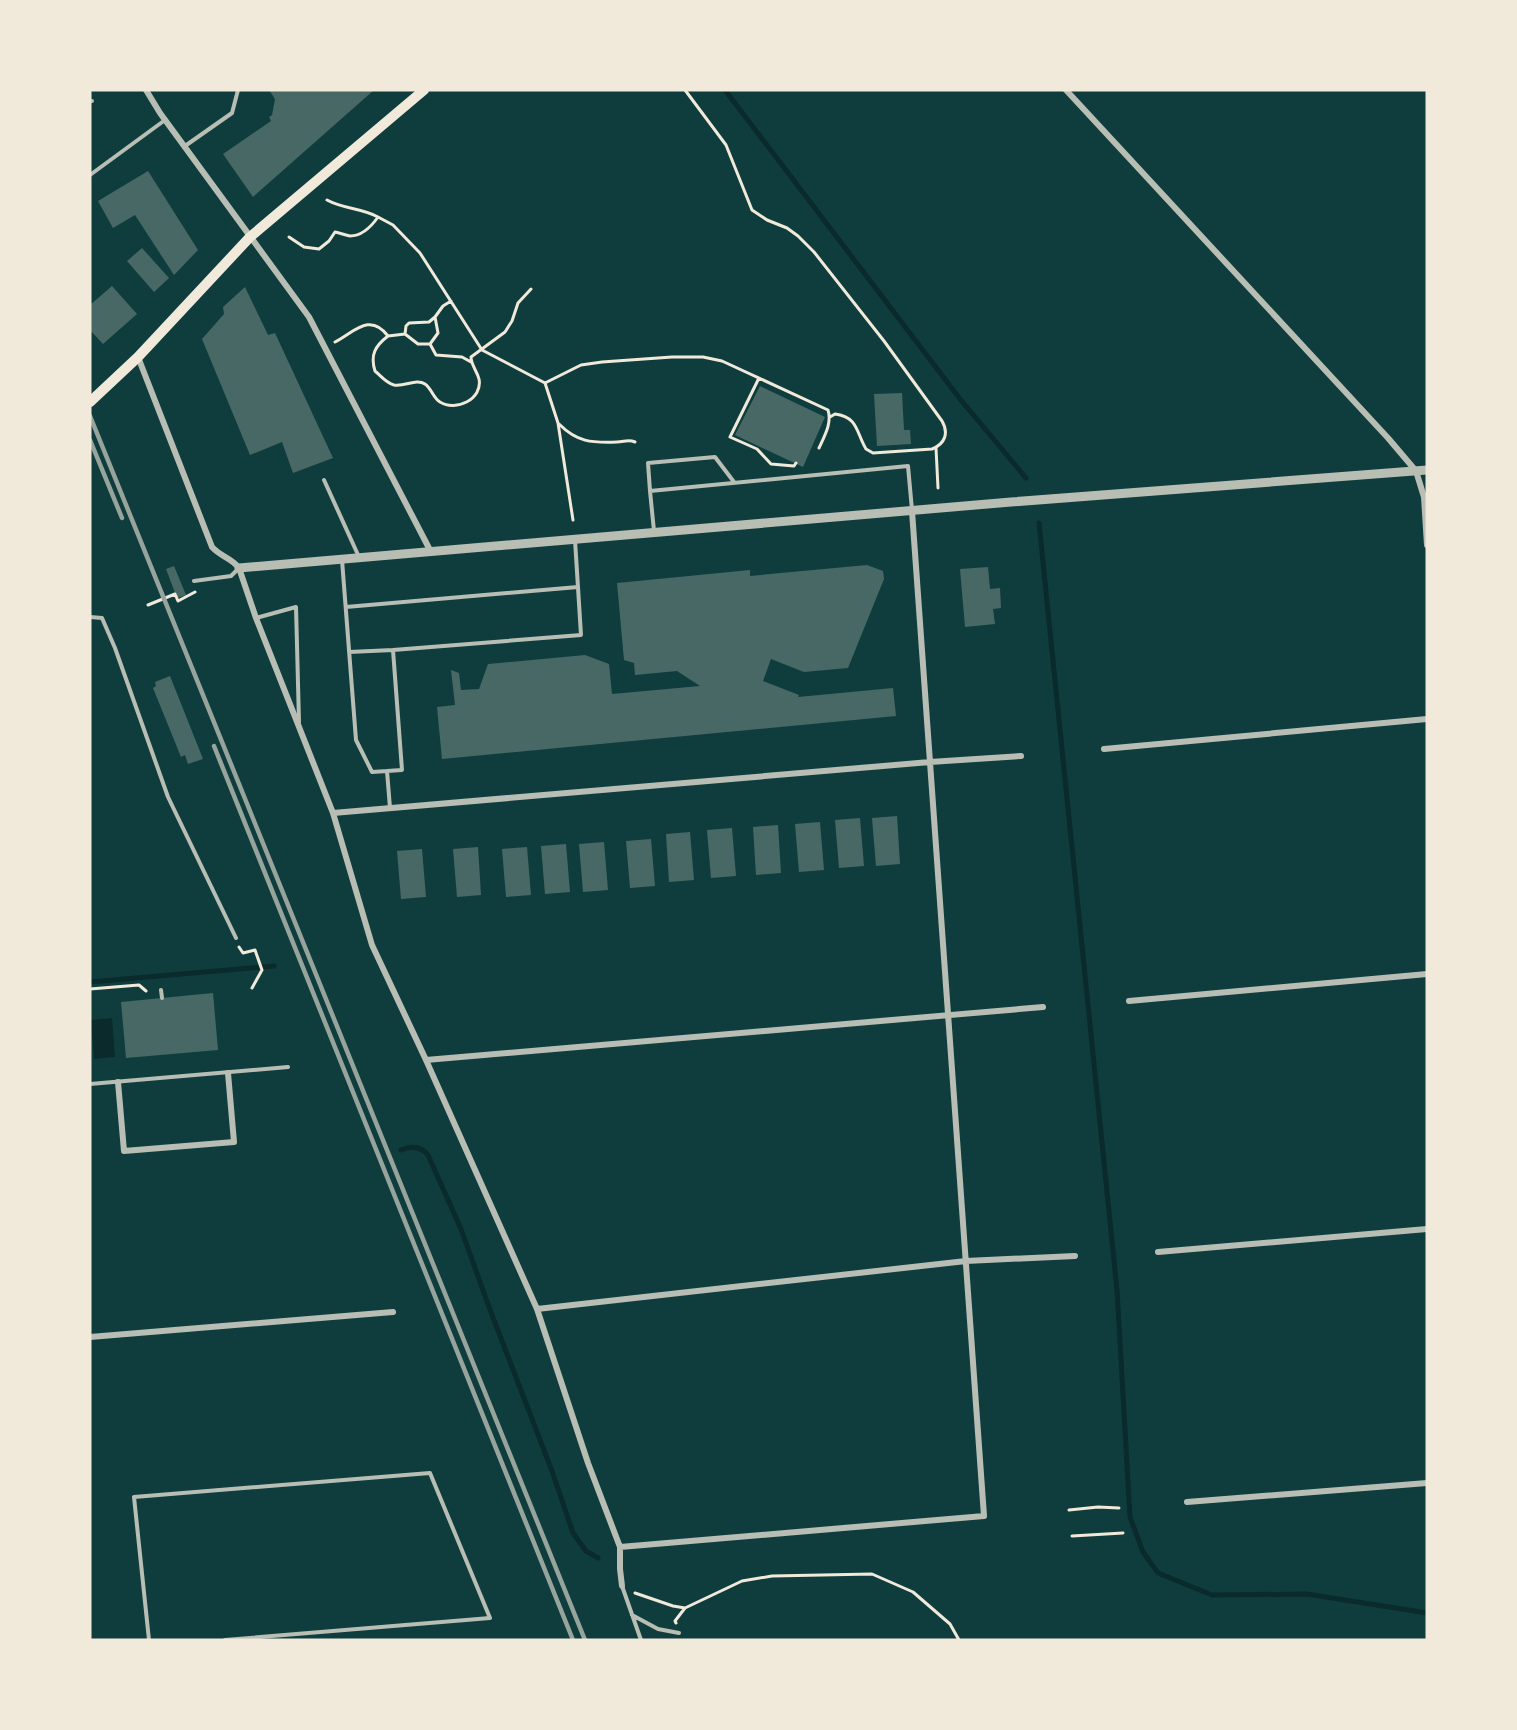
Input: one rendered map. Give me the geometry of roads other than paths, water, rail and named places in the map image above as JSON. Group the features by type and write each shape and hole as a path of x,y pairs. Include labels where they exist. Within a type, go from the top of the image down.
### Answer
{"main road":[{"path":"90,402 138,357 250,237 424,90"}],"street":[{"path":"146,90 165,120 309,317 431,552"},
{"path":"1066,90 1416,471 1424,497 1427,545"},
{"path":"138,357 212,547 220,555 234,561 239,568 256,618 333,813 372,945 537,1309 588,1463 620,1547 622,1586"},
{"path":"239,568 1011,502 1427,470"},
{"path":"620,1547 984,1516 912,511"},
{"path":"1104,749 1427,719"},
{"path":"333,813 1021,756"},
{"path":"1128,1001 1427,974"},
{"path":"426,1060 1043,1006"},
{"path":"118,1082 123,1151 234,1142 228,1073"},
{"path":"1158,1252 1427,1229"},
{"path":"537,1309 966,1261 1075,1256"},
{"path":"90,1337 393,1312"},
{"path":"1187,1502 1427,1483"}],"lane":[{"path":"184,146 232,113 238,90"},
{"path":"90,175 165,120"},
{"path":"654,533 648,463 715,457 734,483"},
{"path":"650,491 908,466 912,511"},
{"path":"324,480 360,558"},
{"path":"349,652 581,635 575,539"},
{"path":"342,559 356,740 372,772 402,770 393,650"},
{"path":"194,581 231,576 239,568"},
{"path":"346,607 578,587"},
{"path":"256,618 296,607 299,727"},
{"path":"90,617 102,618 115,648 168,797 236,938"},
{"path":"387,771 390,808"},
{"path":"161,990 162,998"},
{"path":"90,1084 288,1067"},
{"path":"149,1640 134,1497 430,1473 490,1617 225,1640"},
{"path":"622,1586 641,1640"},
{"path":"633,1615 657,1629 678,1633"}],"water":[{"path":"112,1018 115,1057 94,1059 91,1020"}],"waterway":[{"path":"725,90 960,399 1026,478"},
{"path":"1039,523 1117,1290 1130,1517 1143,1552 1158,1573 1212,1595 1307,1594 1427,1613"},
{"path":"90,982 274,966"},
{"path":"401,1150 416,1148 428,1155 461,1229 573,1533 586,1551 598,1558"}],"railway":[{"path":"90,416 585,1640"},
{"path":"90,440 122,518"},
{"path":"214,746 573,1640"}]}
